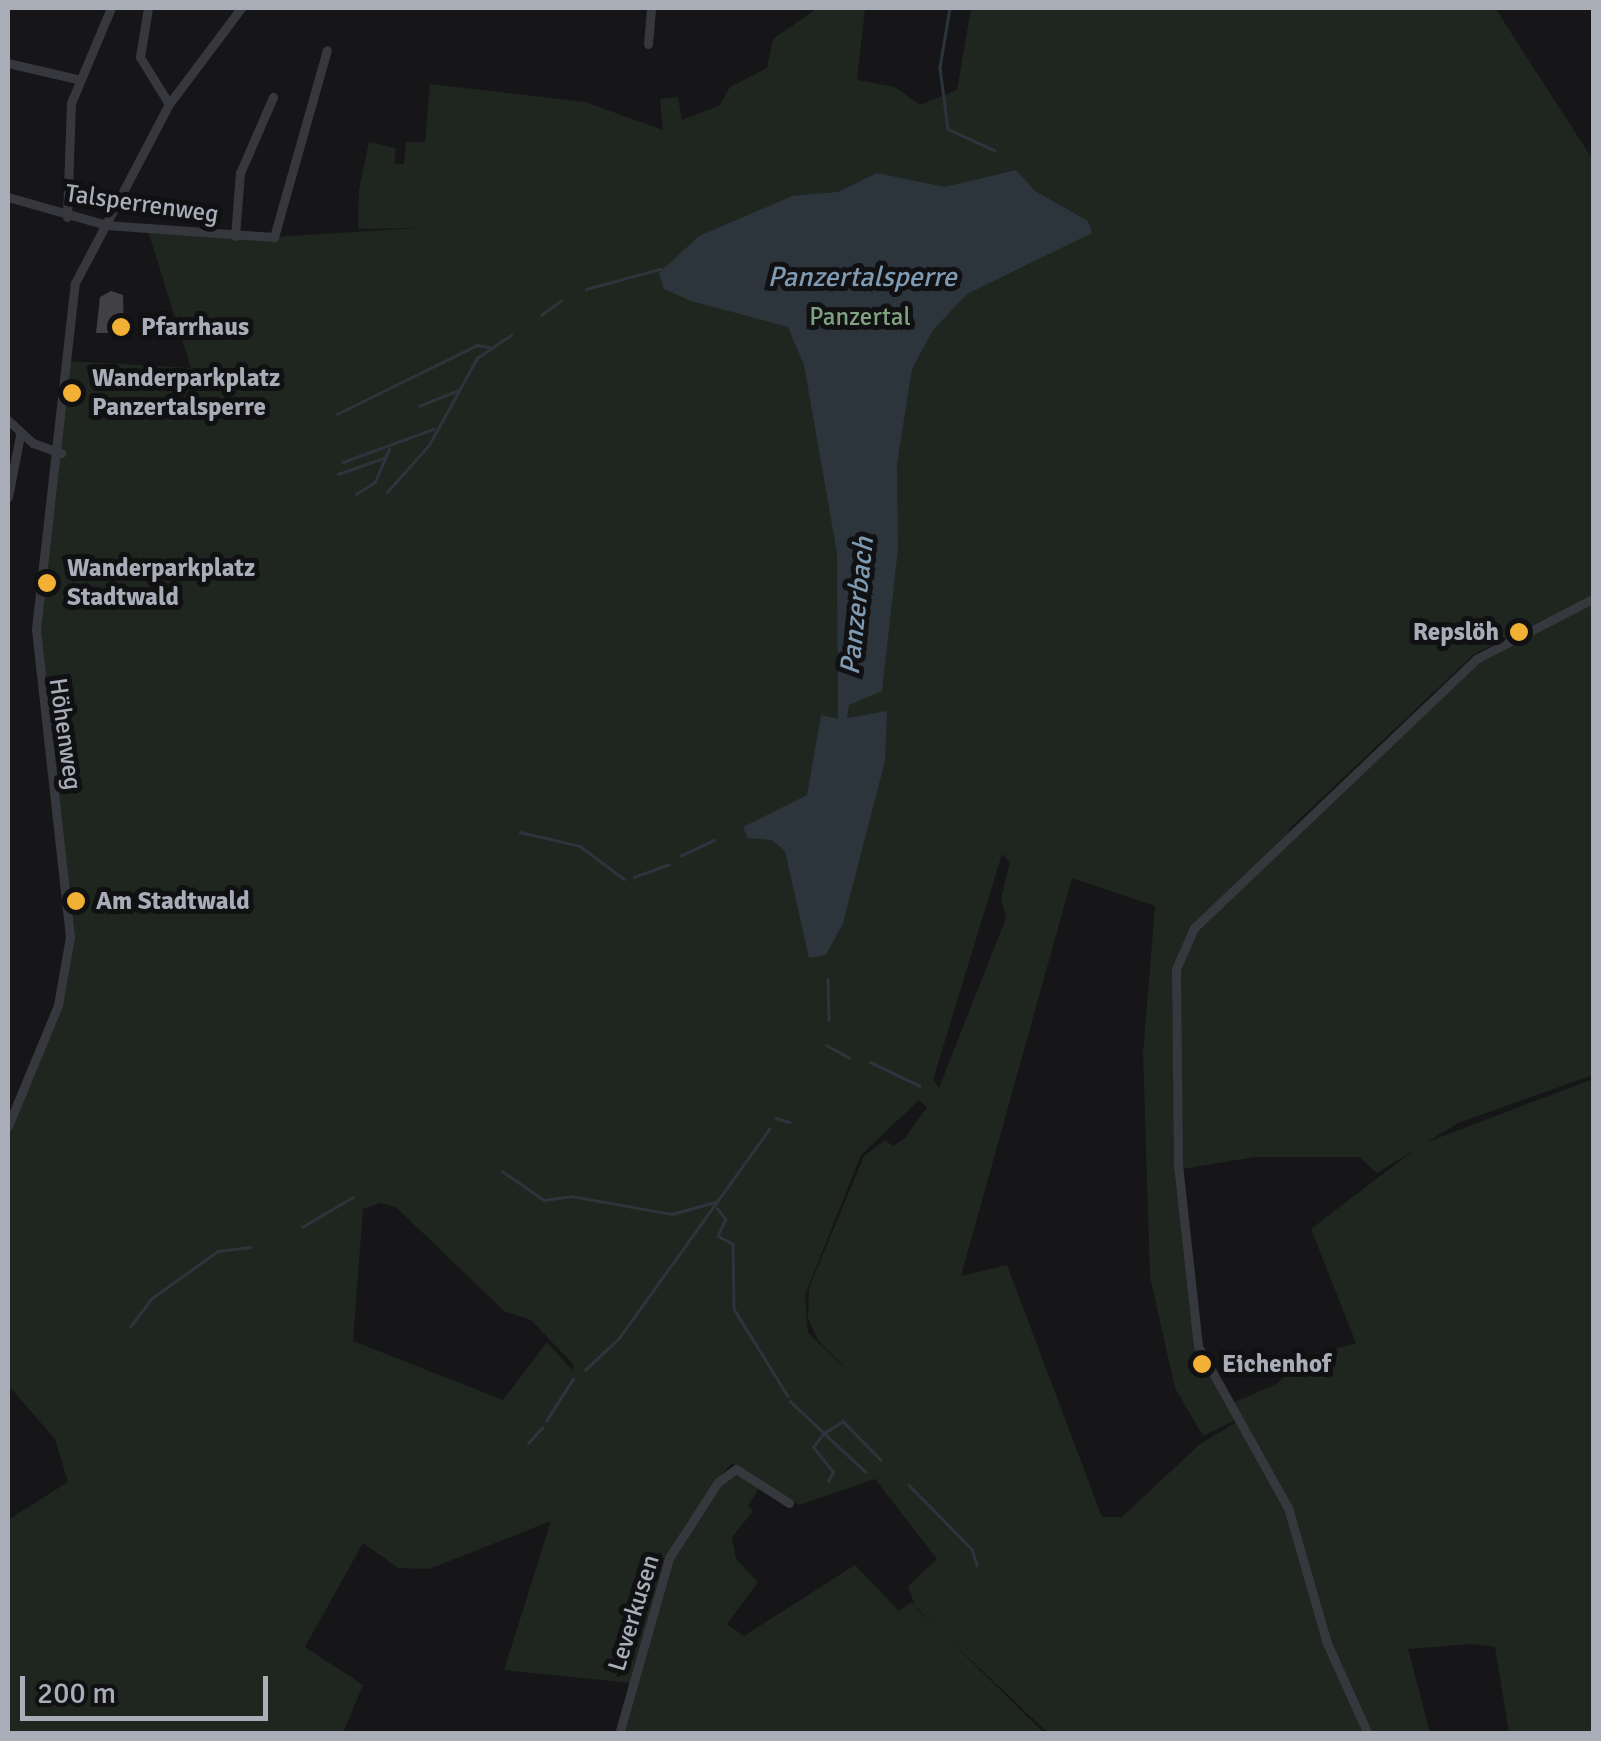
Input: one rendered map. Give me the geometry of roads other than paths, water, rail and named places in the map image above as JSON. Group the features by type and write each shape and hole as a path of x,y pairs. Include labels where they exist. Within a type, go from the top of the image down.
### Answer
{"street":[{"path":"67,217 76,79 111,8"},
{"path":"148,8 140,57 170,104"},
{"name":"Höhenweg","path":"8,1126 52,1022 70,936 36,666 61,453 75,284 170,104 242,8"},
{"path":"648,44 650,8"},
{"name":"Talsperrenweg","path":"8,196 67,217 106,224 274,238 326,50"},
{"path":"8,63 76,79"},
{"path":"235,236 240,173 274,96"},
{"path":"8,420 20,435 61,453"},
{"path":"8,498 20,435"},
{"path":"1368,1734 1327,1642 1286,1502 1198,1346 1178,1164 1174,984 1194,928 1476,660 1594,598"},
{"name":"Leverkusen","path":"618,1734 670,1558 718,1482 736,1469 789,1503"}],"water":[{"name":"Panzertalsperre","path":"1016,170 1035,191 1088,221 1092,233 967,294 933,330 912,369 897,464 898,549 882,691 849,705 847,718 887,711 885,761 843,923 826,955 809,958 785,851 772,840 748,838 743,827 807,795 821,715 838,719 837,553 804,365 788,327 691,301 664,289 659,273 699,236 792,196 838,192 877,173 945,187"}],"waterway":[{"name":"Panzerbach","path":"950,8 940,68 948,129 994,150"},
{"path":"586,289 660,269"},
{"path":"541,315 560,301"},
{"path":"387,492 429,445 477,358 511,335"},
{"path":"337,414 477,345 489,347"},
{"path":"419,406 459,390"},
{"path":"343,462 433,429"},
{"path":"356,494 375,482 389,449"},
{"path":"338,474 384,458"},
{"path":"520,832 580,846 624,879"},
{"path":"680,856 715,840"},
{"path":"634,877 669,864"},
{"name":"Panzerbach","path":"828,979 829,1020"},
{"path":"826,1045 850,1058"},
{"path":"870,1062 920,1086"},
{"name":"Panzerbach","path":"776,1118 789,1122"},
{"name":"Panzerbach","path":"585,1370 619,1338 769,1129"},
{"path":"502,1171 544,1200 571,1196 672,1214 715,1202"},
{"path":"302,1227 353,1197"},
{"path":"717,1208 726,1219 718,1236 733,1244 734,1309 788,1396"},
{"path":"130,1327 152,1298 218,1251 250,1247"},
{"name":"Panzerbach","path":"546,1421 573,1379"},
{"path":"790,1401 824,1433 843,1421 881,1460"},
{"name":"Panzerbach","path":"528,1443 542,1428"},
{"path":"828,1481 833,1472 813,1447 824,1433 866,1472"},
{"path":"909,1485 972,1549 977,1565"}],"place":[{"name":"Pfarrhaus","path":"121,327"},
{"name":"Wanderparkplatz Panzertalsperre","path":"72,393"},
{"name":"Wanderparkplatz Stadtwald","path":"47,583"},
{"name":"Repslöh","path":"1519,632"},
{"name":"Am Stadtwald","path":"76,901"},
{"name":"Eichenhof","path":"1202,1364"}],"park label":[{"name":"Panzertal","path":"860,317"}]}
